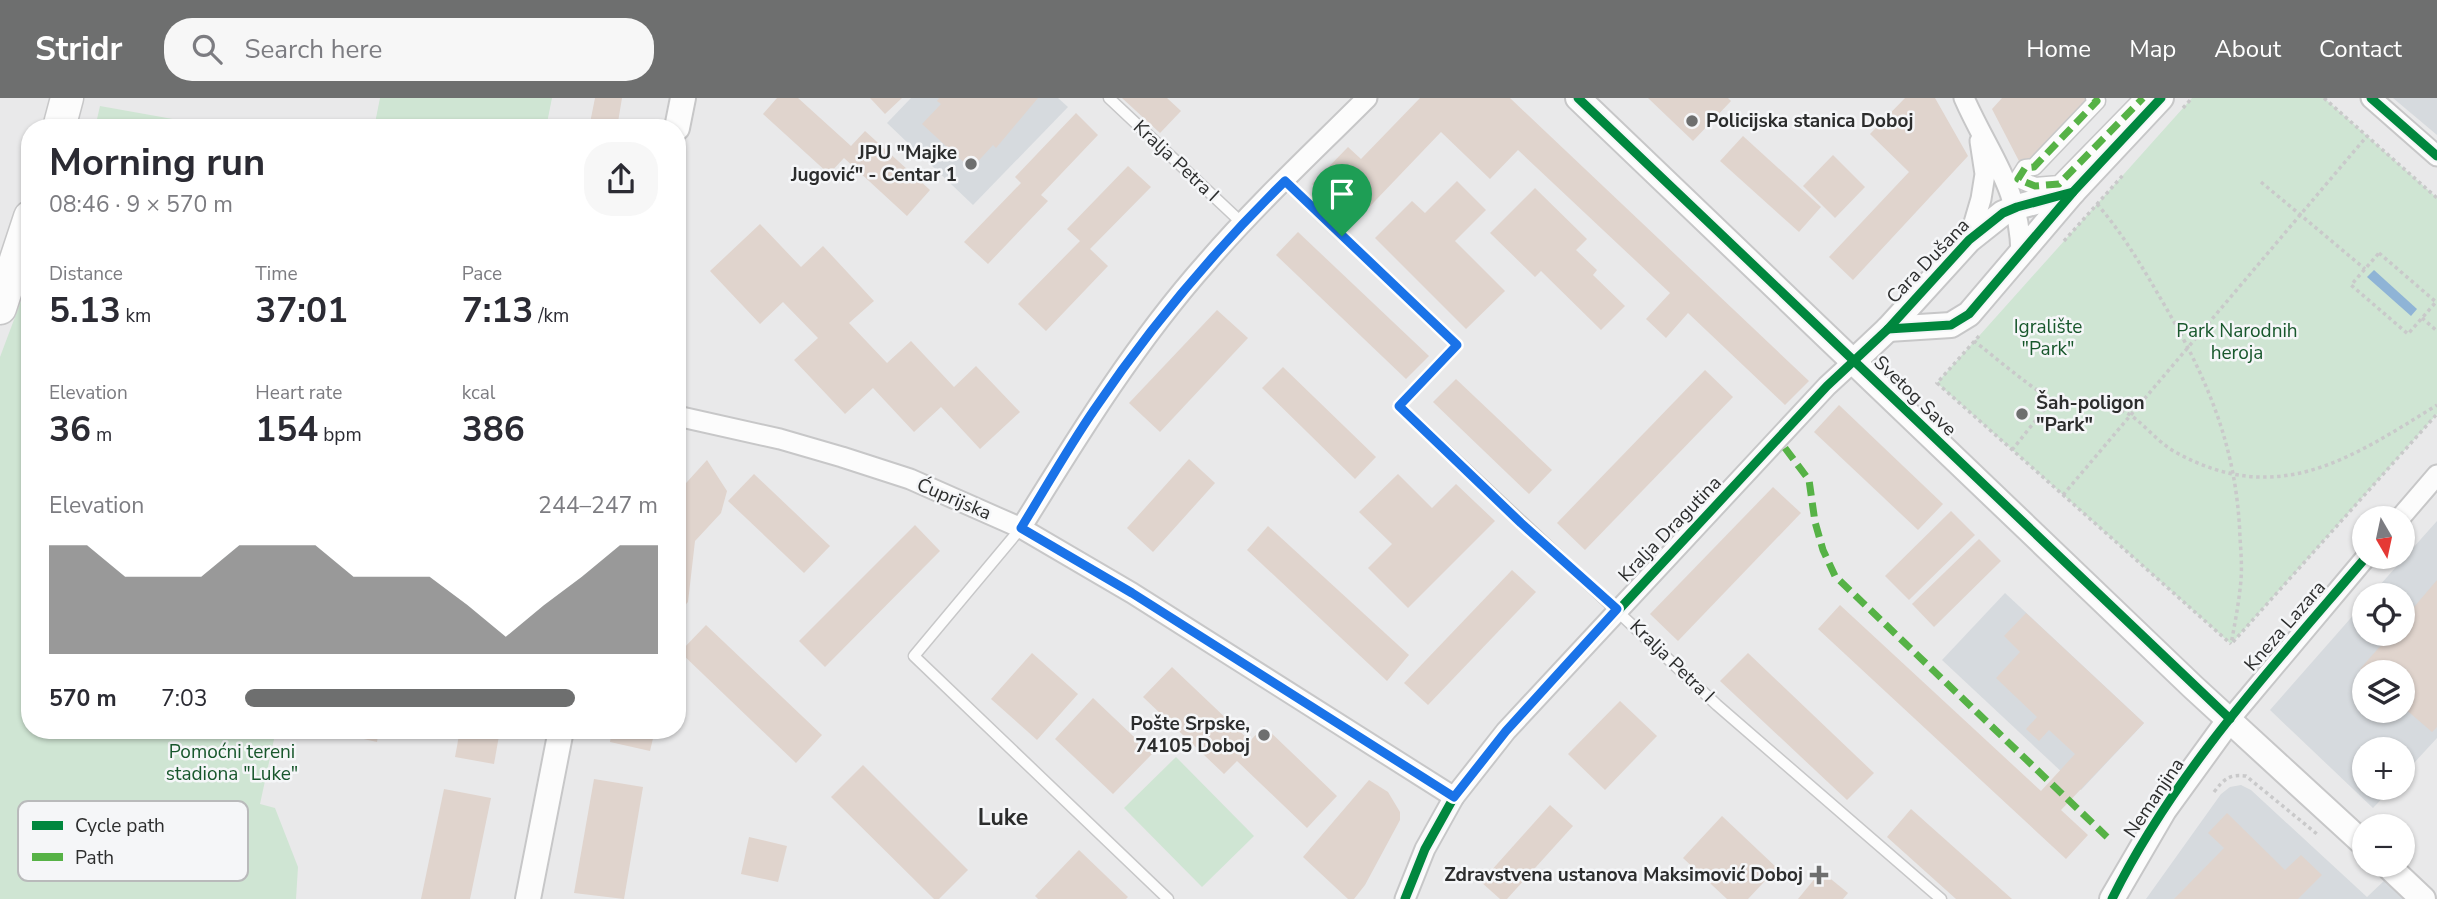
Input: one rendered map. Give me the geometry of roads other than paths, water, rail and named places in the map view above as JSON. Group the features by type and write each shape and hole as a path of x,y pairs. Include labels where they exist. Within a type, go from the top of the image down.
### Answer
{"main road":[{"path":"61,119 67,98"},
{"path":"0,308 21,244"}],"street":[{"path":"679,119 683,98"},
{"path":"1021,528 1110,388 1158,322 1242,223 1367,98"},
{"name":"Svetog Save","path":"1578,98 1853,362 2352,833"},
{"path":"1964,98 1978,130 1999,164 2017,207 2021,254"},
{"path":"2094,98 2097,101 2034,167 2025,168 2018,179 2035,186 2060,184 2143,98"},
{"path":"2371,98 2437,156"},
{"name":"Cara Dušana","path":"1888,329 1951,325 1969,314 2074,192 2168,108"},
{"path":"1969,240 1982,200 1985,174 1978,130"},
{"name":"Cara Dušana","path":"1853,362 1888,329 1969,240 2003,213 2074,192"},
{"name":"Kralja Dragutina","path":"1405,899 1425,849 1454,797 1506,731 1617,609 1732,491 1827,386 1853,362"},
{"name":"Ćuprijska","path":"686,418 780,439 910,479 1021,528 1132,593 1454,797"},
{"path":"2410,506 2437,475"},
{"name":"Kneza Lazara","path":"2230,719 2356,569"},
{"name":"Nemanjina","path":"2112,899 2164,810 2230,719"},
{"path":"528,899 559,739"},
{"path":"2400,877 2423,899"}],"lane":[{"name":"Kralja Petra I","path":"1110,98 1242,223"},
{"name":"Kralja Petra I","path":"1285,181 1457,345 1399,406 1717,705 1941,899"},
{"path":"1021,528 914,656 1168,899"}],"water":[{"path":"2374,270 2417,309 2411,316 2367,277"}],"place":[{"name":"Policijska stanica Doboj","path":"1692,121"},
{"name":"JPU \"Majke Jugović\" - Centar 1","path":"971,164"},
{"name":"Šah-poligon \"Park\"","path":"2022,414"},
{"name":"Pošte Srpske, 74105 Doboj","path":"1264,735"},
{"name":"Zdravstvena ustanova Maksimović Doboj","path":"1819,875"}],"district":[{"name":"Luke","path":"1003,817"}],"park label":[{"name":"Igralište \"Park\"","path":"2048,338"},
{"name":"Park Narodnih heroja","path":"2237,342"},
{"name":"Pomoćni tereni stadiona \"Luke\"","path":"232,763"}]}
